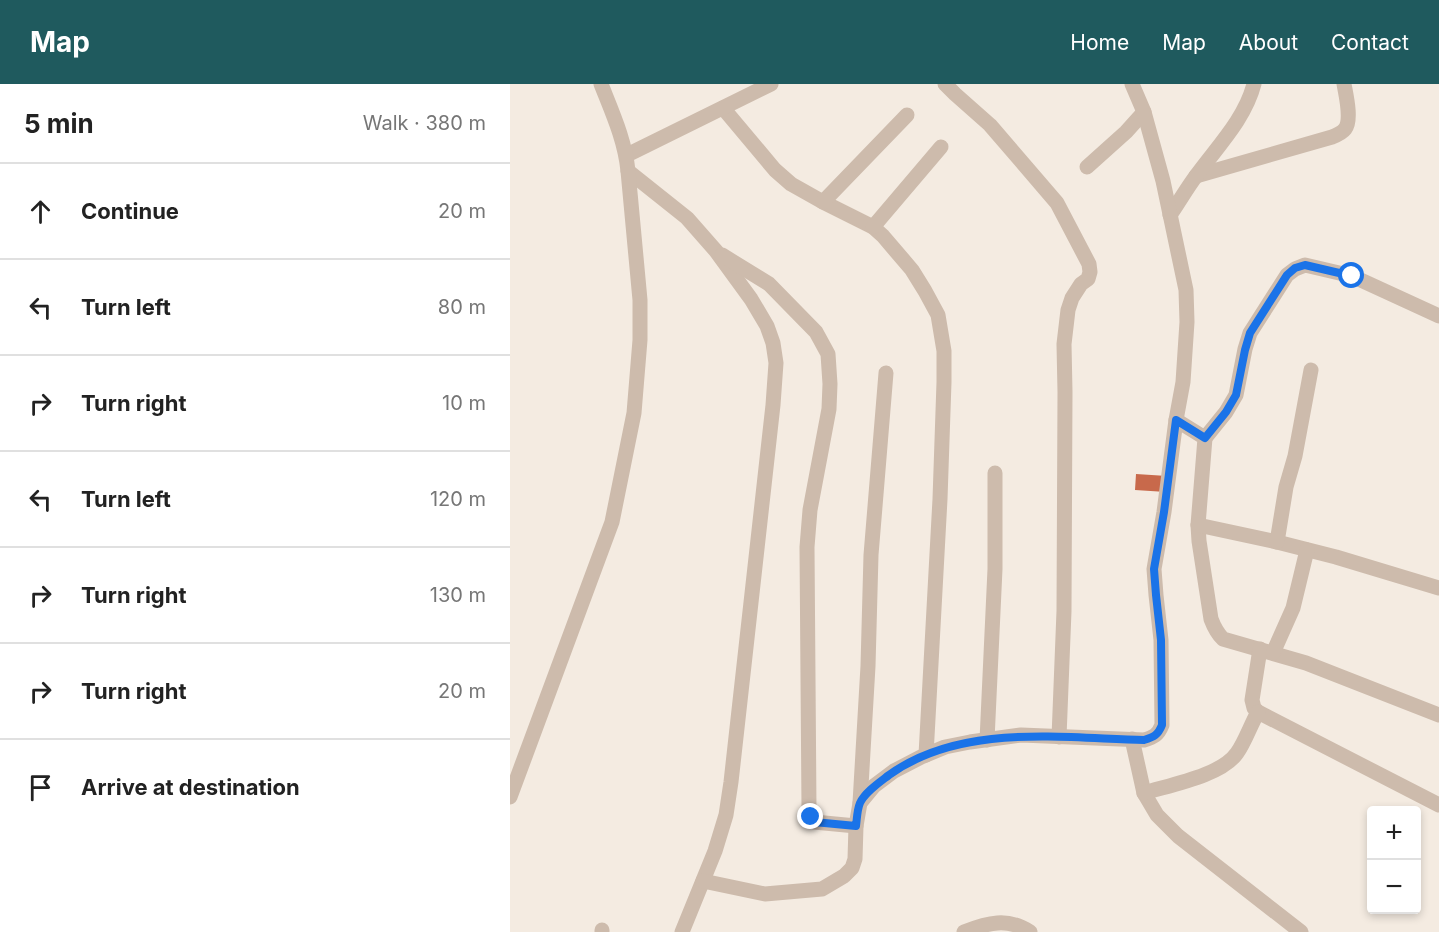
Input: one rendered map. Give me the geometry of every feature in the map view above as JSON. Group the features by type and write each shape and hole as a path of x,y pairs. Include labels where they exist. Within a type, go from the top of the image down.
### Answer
{"street":[{"path":"510,797 612,522 634,413 640,340 640,300 627,163 618,128 601,84"},
{"path":"627,163 723,108 771,84"},
{"path":"945,84 990,125 1058,203 1089,264 1088,279 1081,284 1068,310 1064,344 1065,611 1059,737"},
{"path":"860,803 874,786 894,771 945,747 1021,735 1144,740 1159,733 1162,725 1161,640 1154,569 1183,382 1187,322 1186,290 1163,181 1144,112 1132,84"},
{"path":"1170,215 1237,120 1251,96 1254,84"},
{"path":"1196,176 1341,133 1347,125 1344,84"},
{"path":"723,108 775,170 791,184 873,226 912,270 938,315 944,351 940,499 926,755"},
{"path":"1087,167 1126,132 1144,112"},
{"path":"823,202 907,115"},
{"path":"873,226 941,147"},
{"path":"627,163 687,218 716,251 751,299 767,326 773,343 776,363 726,815 715,851 682,932"},
{"path":"716,251 769,284 816,332 828,354 829,409 810,510 807,547 809,809 814,822 856,826"},
{"path":"1439,316 1352,276 1305,265 1295,268 1287,275 1250,333 1236,395 1226,412 1205,438 1198,525 1211,620 1214,629 1223,639 1306,663 1439,715"},
{"path":"1277,542 1311,370"},
{"path":"703,881 765,894 822,889 844,876 852,868 855,859 856,826 860,803 871,555 886,372"},
{"path":"1176,420 1205,438"},
{"path":"987,740 995,569 995,473"},
{"path":"1198,525 1336,557 1439,588"},
{"path":"1307,550 1293,608 1266,651 1252,700 1254,708 1439,805"},
{"path":"1144,793 1210,773 1226,765 1237,753 1258,712"},
{"path":"1132,740 1144,793 1157,815 1178,836 1301,932"},
{"path":"964,932 1009,922 1022,926 1030,932"}],"building":[{"path":"1136,474 1167,476 1166,492 1135,490"}],"route":[{"path":"811,817 814,822 856,826 860,803 874,786 894,771 945,747 1021,735 1144,740 1159,733 1162,725 1161,640 1154,569 1176,420 1205,438 1226,412 1236,395 1250,333 1287,275 1295,268 1305,265 1352,276"}]}
